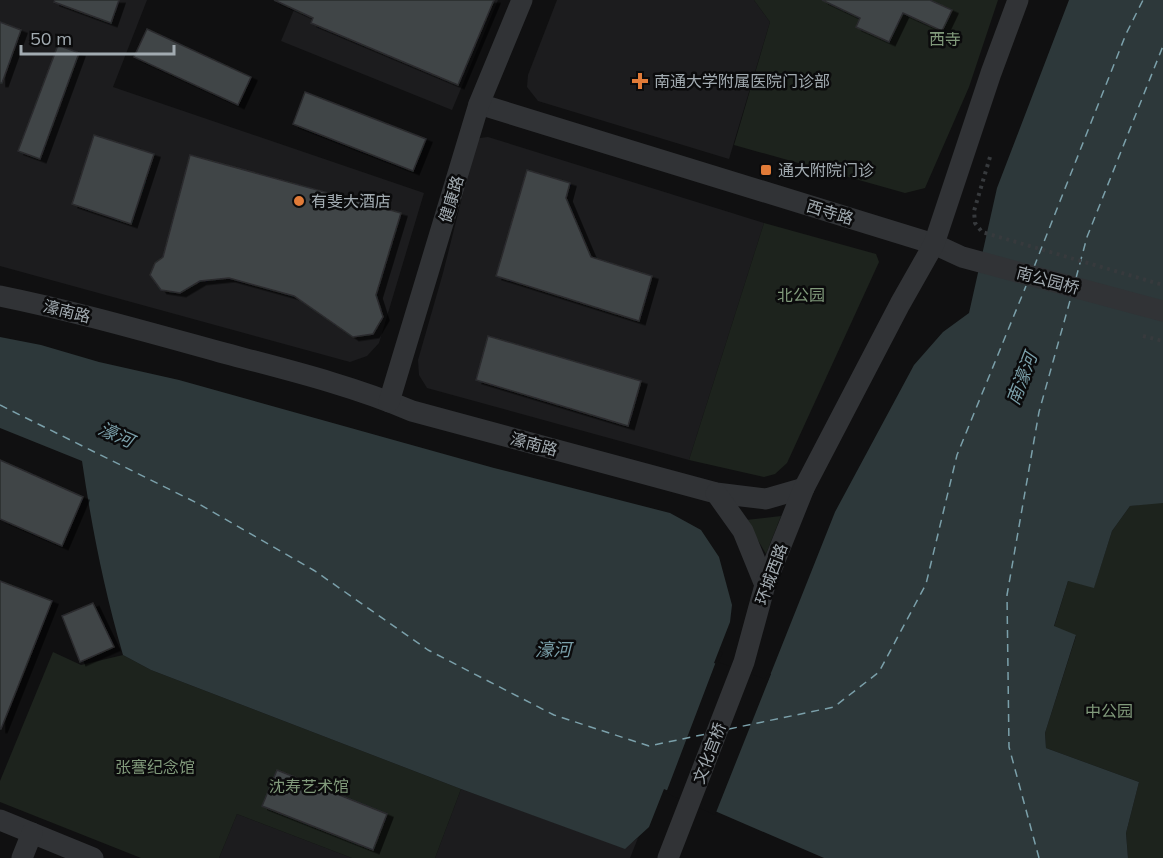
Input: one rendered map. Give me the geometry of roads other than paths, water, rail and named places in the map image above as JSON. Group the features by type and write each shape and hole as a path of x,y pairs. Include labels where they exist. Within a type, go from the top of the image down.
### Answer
{"street":[{"name":"健康路","path":"389,402 479,104 522,0"},
{"path":"804,488 934,244 1018,0"},
{"name":"西寺路","path":"479,104 934,244"},
{"name":"南公园桥","path":"934,244 962,257 1163,311"},
{"name":"濠南路","path":"0,296 62,309 264,363 411,411 716,493 766,500 804,488"},
{"name":"环城西路","path":"744,662 765,585 804,488"},
{"path":"716,493 743,531 765,585"},
{"name":"文化宫桥","path":"670,851 744,662"},
{"path":"0,820 93,858"},
{"path":"22,858 32,833"}],"water":[{"name":"濠河","path":"1069,0 1163,0 1163,503 1130,506 1112,531 1094,588 1068,581 1054,626 1076,635 1045,733 1046,748 1139,782 1126,833 1128,858 824,858 664,789 649,827 625,849 461,789 151,670 123,655 99,559 82,461 0,428 0,337 179,380 494,468 670,513 701,530 719,557 732,605 730,622 714,663 767,683 835,512 914,365 943,332 969,313 997,188"}],"place":[{"name":"南通大学附属医院门诊部","path":"640,81"},
{"name":"通大附院门诊","path":"766,170"},
{"name":"有斐大酒店","path":"299,201"}],"park label":[{"name":"西寺","path":"945,39"},
{"name":"北公园","path":"801,295"},
{"name":"中公园","path":"1109,711"},
{"name":"张謇纪念馆","path":"155,767"},
{"name":"沈寿艺术馆","path":"309,786"}],"water label":[{"name":"南濠河","path":"1022,379"}]}
